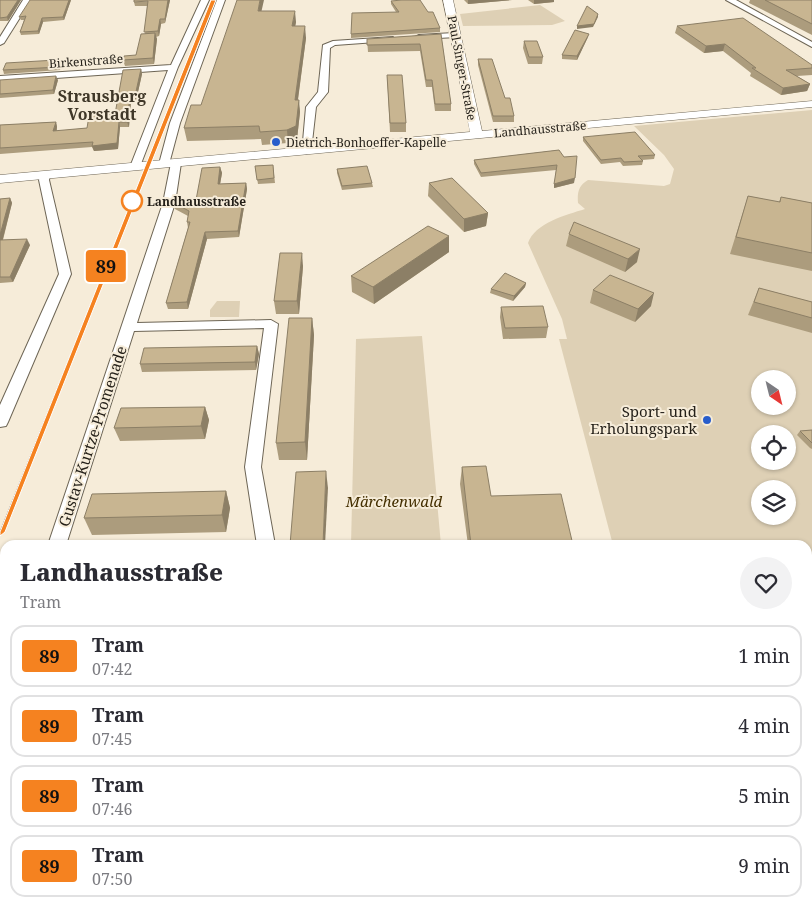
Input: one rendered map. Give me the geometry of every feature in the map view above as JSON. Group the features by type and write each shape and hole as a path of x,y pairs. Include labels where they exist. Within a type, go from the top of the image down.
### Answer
{"street":[{"path":"0,43 27,0"},
{"path":"135,166 174,67 205,0"},
{"name":"Gustav-Kurtze-Promenade","path":"58,540 169,203 170,163 175,123 220,0"},
{"name":"Paul-Singer-Straße","path":"448,0 477,135"},
{"path":"730,0 812,45"},
{"path":"790,33 804,32"},
{"path":"306,151 311,107 323,92 326,47 329,44 454,35"},
{"name":"Birkenstraße","path":"0,79 174,67"},
{"name":"Landhausstraße","path":"0,179 812,104"},
{"path":"0,422 65,274 44,180 45,175"},
{"name":"Gustav-Kurtze-Promenade","path":"128,327 271,324 253,467 265,540"}],"green space":[{"path":"540,5 565,21 552,25 463,26 460,14"},
{"name":"Sport- und Erholungspark","path":"812,110 812,540 612,540 559,339 567,339 562,319 528,243 537,230 544,225 560,217 585,209 578,203 578,195 579,189 588,180 664,186 670,184 674,169 664,155 634,126"},
{"path":"217,301 240,301 239,317 210,317 210,310"},
{"name":"Märchenwald","path":"422,336 441,540 351,540 356,339"}],"building":[{"path":"0,0 18,0 7,17 0,18"},
{"path":"30,0 69,0 63,17 42,18 38,31 20,32 26,16 19,17"},
{"path":"134,0 168,0 165,19 160,19 158,31 144,32 148,1 134,2"},
{"path":"237,0 260,0 258,11 295,11 292,26 305,26 295,100 299,100 296,126 287,130 260,132 259,126 184,128 191,105 201,105"},
{"path":"420,0 428,12 433,12 440,28 351,34 352,13 399,12 391,1"},
{"path":"765,0 812,0 812,24"},
{"path":"587,6 598,14 594,24 577,26"},
{"path":"743,18 812,65 812,68 786,70 810,84 783,88 752,68 756,68 725,44 706,46 677,26"},
{"path":"575,30 589,34 577,56 562,55"},
{"path":"155,33 153,58 123,60 124,56 136,55 141,34"},
{"path":"441,34 451,104 435,104 432,80 426,80 420,44 367,45 367,39"},
{"path":"524,41 537,41 543,57 529,57"},
{"path":"478,59 492,59 505,98 510,98 514,116 493,116"},
{"path":"56,60 55,63 60,63 59,67 3,70 6,63"},
{"path":"141,69 135,96 130,96 127,122 119,122 117,143 92,146 93,142 0,148 0,125 56,122 53,131 87,128 89,116 115,114 123,70"},
{"path":"387,75 402,75 406,123 390,123"},
{"path":"56,76 53,90 0,94 0,80"},
{"path":"635,132 655,155 638,156 643,161 624,162 621,158 601,160 583,137"},
{"path":"559,150 564,157 577,156 575,178 554,184 557,165 481,173 474,160"},
{"path":"273,165 274,178 257,180 255,166"},
{"path":"367,166 372,183 342,186 337,169"},
{"path":"220,167 218,184 246,183 238,231 205,232 187,302 166,303 190,222 187,222 189,211 174,203 174,200 196,200 202,168"},
{"path":"452,178 488,213 464,219 429,183"},
{"path":"748,196 780,202 781,197 812,203 812,253 736,237"},
{"path":"10,198 0,235 0,199"},
{"path":"574,222 640,249 628,259 569,234"},
{"path":"428,226 449,236 373,287 351,276"},
{"path":"27,239 10,277 0,277 0,240"},
{"path":"280,253 302,253 297,301 274,301"},
{"path":"505,273 526,283 514,296 491,289"},
{"path":"610,275 654,293 638,309 593,290"},
{"path":"759,288 812,302 812,318 754,302"},
{"path":"543,306 548,327 505,328 501,307"},
{"path":"289,318 312,318 305,442 276,443"},
{"path":"257,346 255,362 140,364 144,348"},
{"path":"205,407 201,426 114,428 121,408"},
{"path":"812,430 812,443 800,431"},
{"path":"486,466 491,496 561,494 572,540 470,540 462,467"},
{"path":"326,471 323,540 290,540 296,472"},
{"path":"226,491 222,515 84,518 92,494"}],"tram line":[{"path":"0,532 213,0"},
{"name":"89","path":"0,532 132,201 157,144 213,0"}],"place":[{"name":"Dietrich-Bonhoeffer-Kapelle","path":"276,142"},
{"name":"Landhausstraße","path":"132,201"},
{"name":"Sport- und Erholungspark","path":"707,420"}],"district":[{"name":"Strausberg Vorstadt","path":"102,105"}]}
